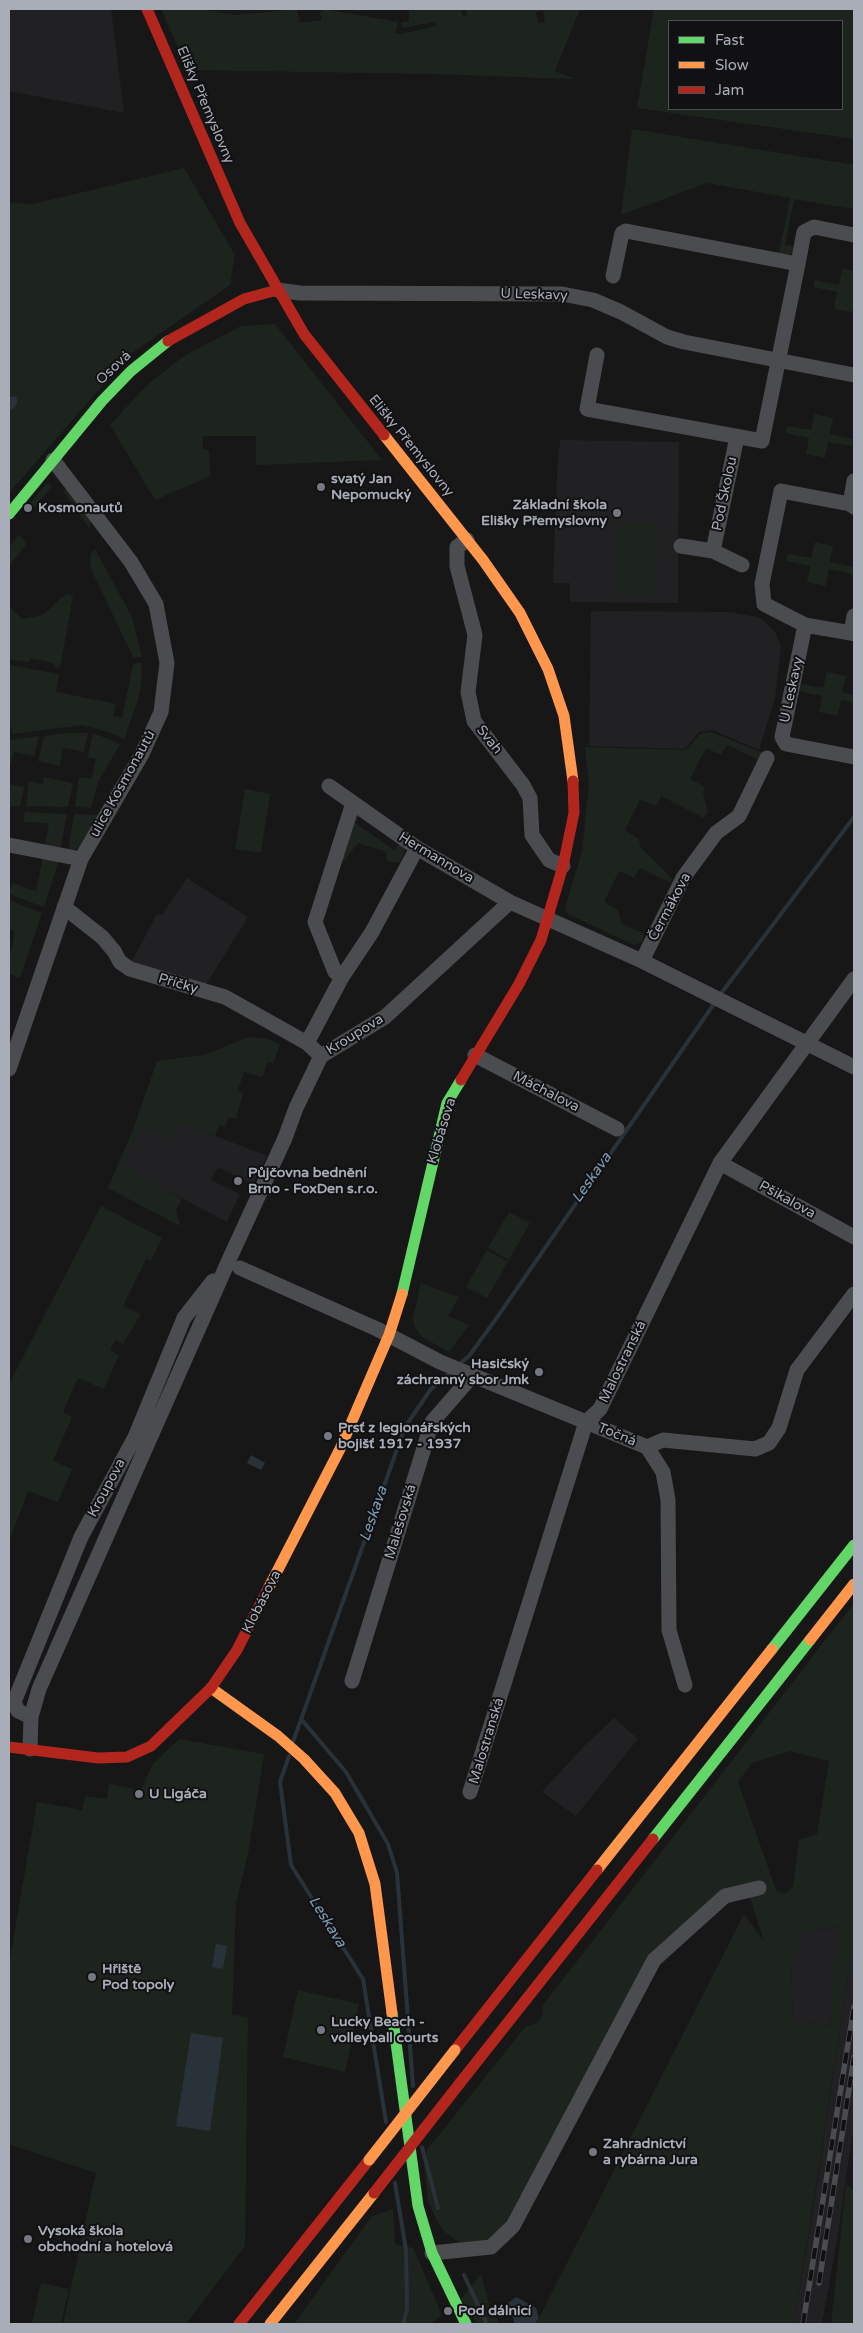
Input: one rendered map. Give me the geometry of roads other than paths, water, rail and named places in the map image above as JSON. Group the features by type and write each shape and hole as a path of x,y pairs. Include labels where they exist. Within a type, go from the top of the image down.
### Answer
{"main road":[{"name":"Elišky Přemyslovny","path":"148,9 240,223 277,290 311,345 467,540 520,613 548,668 564,716 572,762 574,813 563,866 549,917"},
{"name":"Osová","path":"9,514 102,401 131,371 162,345 244,299 277,290"},
{"name":"Klobásova","path":"9,1747 98,1758 127,1757 151,1746 211,1688 237,1650 320,1489 389,1335 400,1303 448,1104 475,1055 519,984 549,917"},
{"path":"239,2324 854,1545"},
{"path":"270,2324 854,1584"},
{"path":"211,1688 278,1736 304,1759 335,1793 359,1833 375,1884 418,2206 432,2253 466,2324"}],"street":[{"path":"598,355 587,409 737,438 762,441 804,232 814,227 854,235"},
{"path":"613,276 622,233 626,231 798,264"},
{"name":"U Leskavy","path":"277,290 300,293 562,294 593,300 621,312 666,337 854,376"},
{"name":"Pod Školou","path":"713,551 737,438"},
{"name":"ulice Kosmonautů","path":"9,1066 81,860 142,754 161,712 167,663 156,604 131,562 53,460"},
{"path":"854,481 852,506 781,491 762,584 764,604 805,625 852,634 854,616"},
{"name":"Svah","path":"467,540 457,547 457,566 474,635 468,692 474,721 523,785 530,798 532,835 548,860 563,866"},
{"path":"681,546 713,551 742,565"},
{"name":"U Leskavy","path":"805,625 782,737 786,744 854,758"},
{"name":"Čermákova","path":"642,961 683,878 716,833 739,816 767,758"},
{"name":"Hermannova","path":"329,786 417,848 510,902 549,917"},
{"path":"342,977 334,972 315,922 353,803"},
{"path":"9,845 81,860"},
{"path":"307,1043 342,977 372,932 417,848"},
{"name":"Kroupova","path":"36,1750 31,1717 39,1689 234,1265 321,1056 385,1017 510,902"},
{"name":"Příčky","path":"64,907 102,937 120,962 130,969 225,997 307,1043 321,1056"},
{"path":"549,917 642,961 854,1067"},
{"name":"Malostranská","path":"470,1792 586,1422 600,1409 720,1163 854,979"},
{"name":"Máchalova","path":"475,1055 617,1129"},
{"name":"Pšikalova","path":"720,1163 854,1237"},
{"path":"234,1265 389,1335"},
{"name":"Kroupova","path":"31,1717 18,1712 14,1702 81,1537 135,1437 184,1318 234,1265"},
{"path":"647,1447 663,1440 755,1449 769,1443 779,1428 797,1370 854,1294"},
{"name":"Točná","path":"389,1335 447,1365 647,1447 663,1472 668,1500 669,1630 685,1685"},
{"name":"Malešovská","path":"352,1681 432,1422 469,1374"},
{"path":"432,2253 491,2247 513,2226 654,1960 725,1896 759,1888"}],"waterway":[{"name":"Leskava","path":"720,995 854,817"},
{"name":"Leskava","path":"457,1366 469,1356 498,1316 716,1001"},
{"name":"Leskava","path":"293,1742 405,1427 431,1389 452,1371"},
{"path":"301,1719 346,1772 388,1844 397,1873 413,2086"},
{"name":"Leskava","path":"289,1756 280,1782 291,1865 363,1979 386,2122"},
{"path":"422,2147 438,2208"},
{"name":"Leskava","path":"395,2183 406,2250 407,2309 403,2324"},
{"path":"464,2275 487,2324"}],"railway":[{"path":"803,2324 854,2007"},
{"path":"819,2283 854,2057"}],"place":[{"name":"svatý Jan Nepomucký","path":"321,487"},
{"name":"Kosmonautů","path":"28,508"},
{"name":"Základní škola Elišky Přemyslovny","path":"617,513"},
{"name":"Půjčovna bednění Brno - FoxDen s.r.o.","path":"238,1181"},
{"name":"Hasičský záchranný sbor Jmk","path":"539,1372"},
{"name":"Prsť z legionářských bojišť 1917 - 1937","path":"328,1436"},
{"name":"U Ligáča","path":"139,1794"},
{"name":"Hřiště Pod topoly","path":"92,1977"},
{"name":"Lucky Beach - volleyball courts","path":"321,2030"},
{"name":"Zahradnictví a rybárna Jura","path":"593,2152"},
{"name":"Vysoká škola obchodní a hotelová","path":"28,2239"},
{"name":"Pod dálnicí","path":"448,2311"}]}
